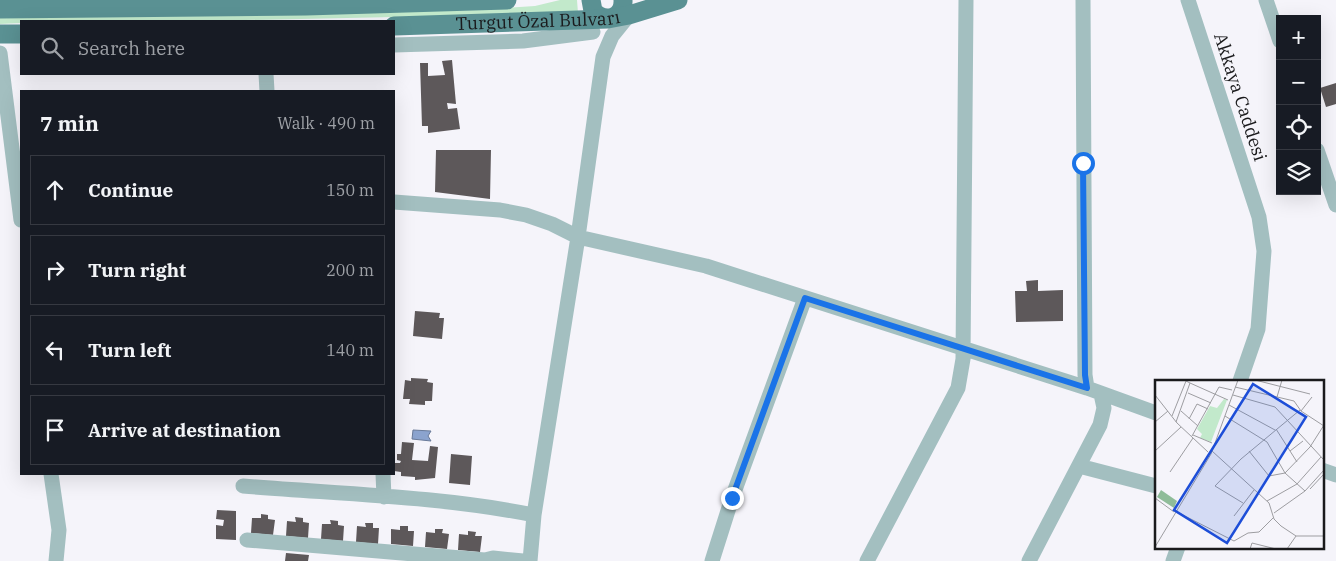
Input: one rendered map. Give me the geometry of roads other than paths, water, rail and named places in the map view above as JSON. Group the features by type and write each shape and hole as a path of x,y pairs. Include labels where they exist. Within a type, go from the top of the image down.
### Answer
{"main road":[{"name":"Turgut Özal Bulvarı","path":"0,8 507,0"},
{"path":"591,0 593,12 602,18 597,24"},
{"name":"Turgut Özal Bulvarı","path":"626,8 678,0"},
{"path":"597,24 618,15 626,8"},
{"name":"Turgut Özal Bulvarı","path":"395,26 597,24"},
{"path":"0,34 20,34"}],"street":[{"path":"867,561 958,388 963,350 966,0"},
{"path":"1029,561 1100,425 1104,408 1085,375 1083,0"},
{"name":"Akkaya Caddesi","path":"1188,0 1259,217 1264,251 1258,329 1240,380"},
{"path":"1266,0 1276,29"},
{"path":"530,561 534,515 578,237 603,57 626,8"},
{"path":"395,46 523,41 597,24 603,57"},
{"path":"0,53 20,212"},
{"path":"266,75 267,90"},
{"path":"1321,162 1336,205"},
{"path":"395,202 513,212 552,224 578,237 706,266 1094,391 1155,413"},
{"path":"712,561 732,498 805,298"},
{"path":"1079,466 1155,486"},
{"path":"1324,471 1336,475"},
{"path":"51,475 59,530 56,561"},
{"path":"383,475 384,497"},
{"path":"243,486 384,497 504,509 534,515"},
{"path":"247,540 485,560 493,558 523,561"},
{"path":"1173,561 1178,548"}],"water":[{"path":"413,430 431,431 428,436 431,441 412,439"}]}
